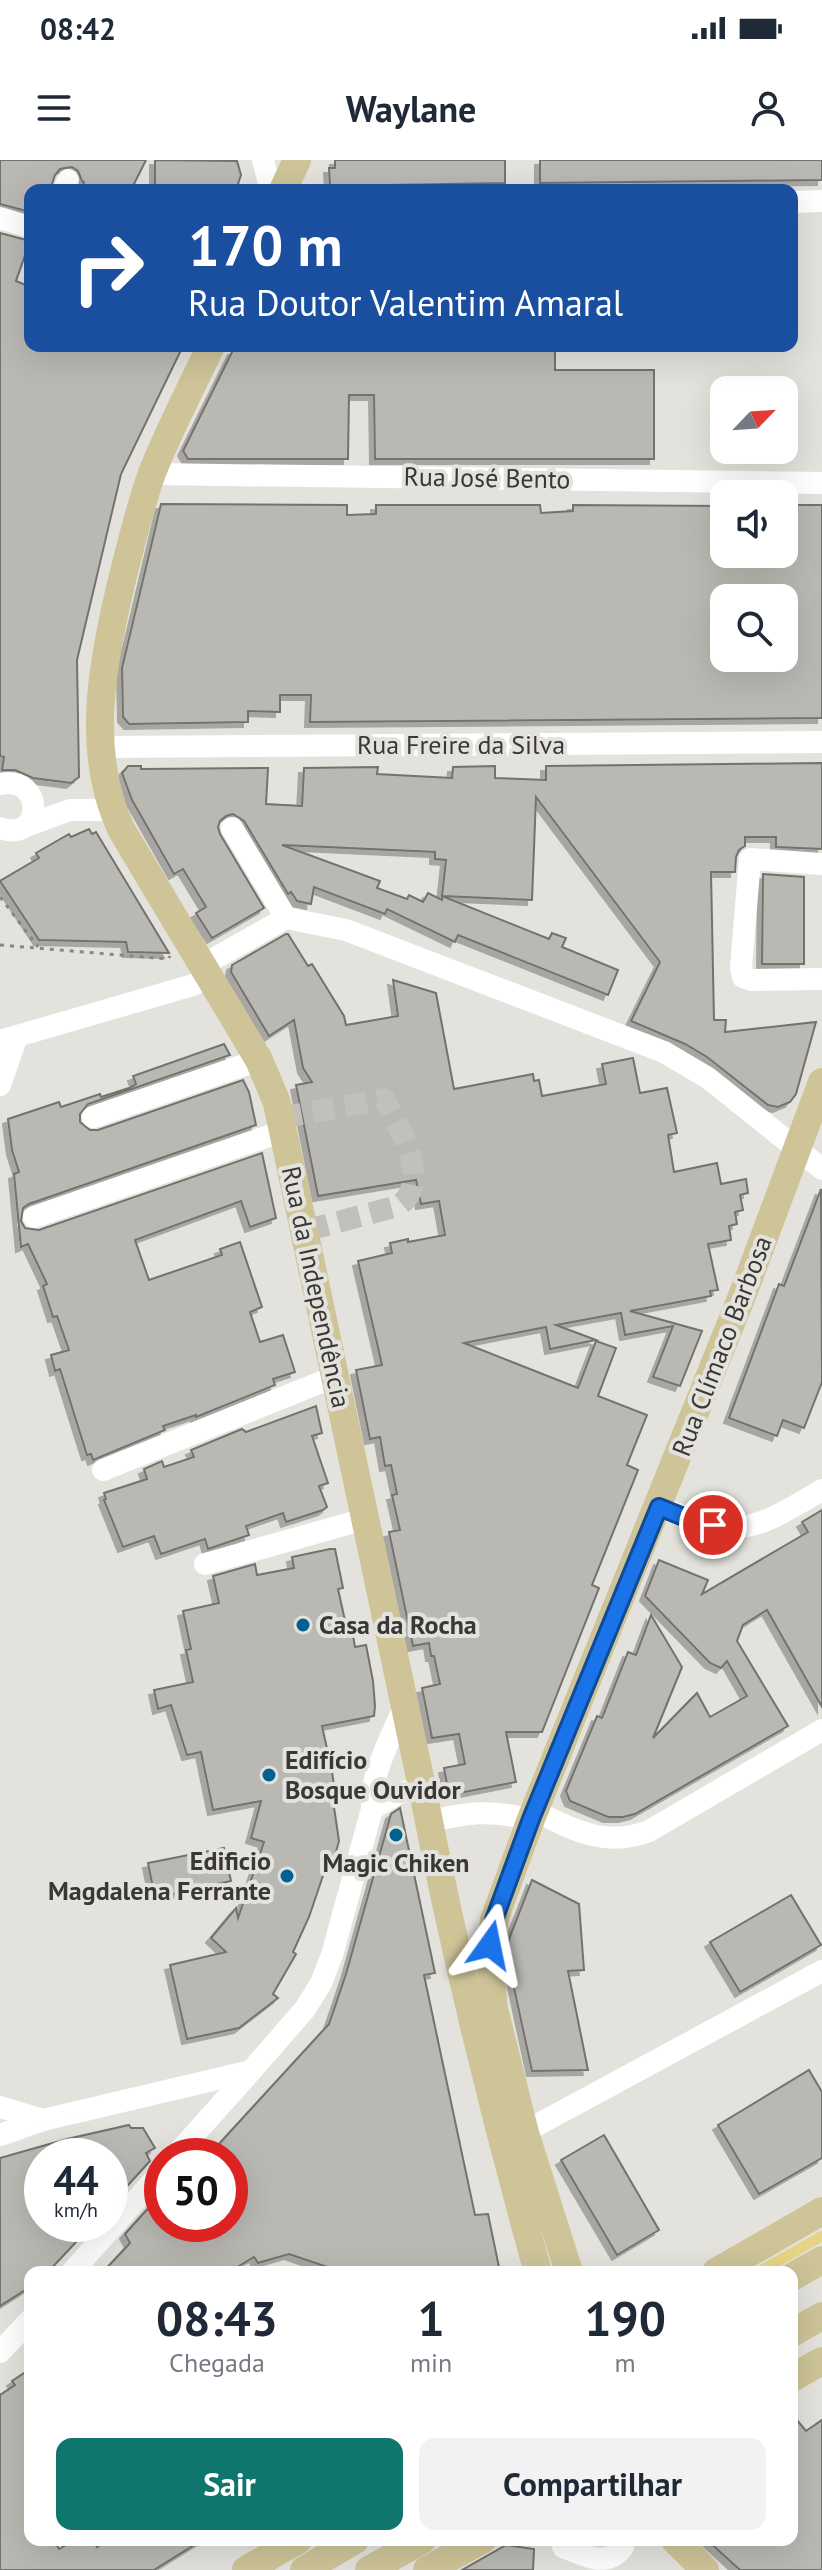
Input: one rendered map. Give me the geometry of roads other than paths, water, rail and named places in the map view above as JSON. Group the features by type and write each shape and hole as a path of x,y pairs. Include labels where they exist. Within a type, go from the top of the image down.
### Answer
{"main road":[{"path":"286,184 297,160"},
{"name":"Rua da Independência","path":"208,352 152,474 127,559 102,675 100,747 112,810 259,1060 277,1103 444,1900 514,2138 567,2266"},
{"name":"Rua Clímaco Barbosa","path":"494,1920 533,1815 659,1507 822,1082"},
{"path":"444,1900 455,1912 474,1921 494,1920"},
{"name":"Rua da Independência","path":"494,1920 490,1967 494,2009 524,2220 536,2266"},
{"path":"726,2266 822,2211"},
{"path":"524,2220 526,2266"},
{"path":"798,2274 822,2260"},
{"path":"798,2330 822,2316"},
{"path":"798,2375 822,2361"},
{"path":"246,2570 288,2546"},
{"path":"304,2570 345,2546"},
{"path":"369,2570 411,2546"},
{"path":"427,2570 471,2546"},
{"path":"681,2546 705,2570"}],"street":[{"path":"263,160 269,184"},
{"path":"798,202 822,201"},
{"path":"0,218 24,225"},
{"name":"Rua José Bento","path":"152,474 822,483"},
{"name":"Rua Freire da Silva","path":"100,747 822,742"},
{"path":"0,784 18,784 30,794 70,810"},
{"path":"9,832 31,819 34,811 30,794"},
{"path":"9,832 70,810 112,810"},
{"path":"232,828 286,918"},
{"path":"822,864 750,859 741,967 743,977 751,980 822,979"},
{"path":"0,1085 8,1038 182,988 286,918 346,930 664,1052 708,1078 822,1169"},
{"path":"93,1117 259,1060"},
{"path":"34,1217 283,1131"},
{"path":"103,1470 334,1377"},
{"path":"659,1507 696,1522 729,1529 753,1527 822,1490"},
{"path":"205,1564 365,1519"},
{"path":"191,2138 305,2009 321,1983 332,1955 372,1809 371,1794 378,1766 405,1704"},
{"path":"429,1821 475,1812 498,1812 533,1815 602,1838 630,1838 649,1831 822,1730"},
{"path":"372,1809 404,1791 422,1787"},
{"path":"514,2138 822,1971"},
{"path":"0,2135 43,2120 251,2071"},
{"path":"0,2107 43,2120"},
{"path":"77,2266 144,2191"},
{"path":"0,2352 19,2331"},
{"path":"562,2546 566,2570"},
{"path":"569,2546 603,2561 617,2556 623,2547"}],"tunnel":[{"path":"280,1118 384,1099 410,1154 413,1183 408,1196 398,1206 304,1231"}],"place":[{"name":"Casa da Rocha","path":"303,1625"},
{"name":"Edifício Bosque Ouvidor","path":"269,1775"},
{"name":"Magic Chiken","path":"396,1835"},
{"name":"Edificio Magdalena Ferrante","path":"287,1876"}]}
